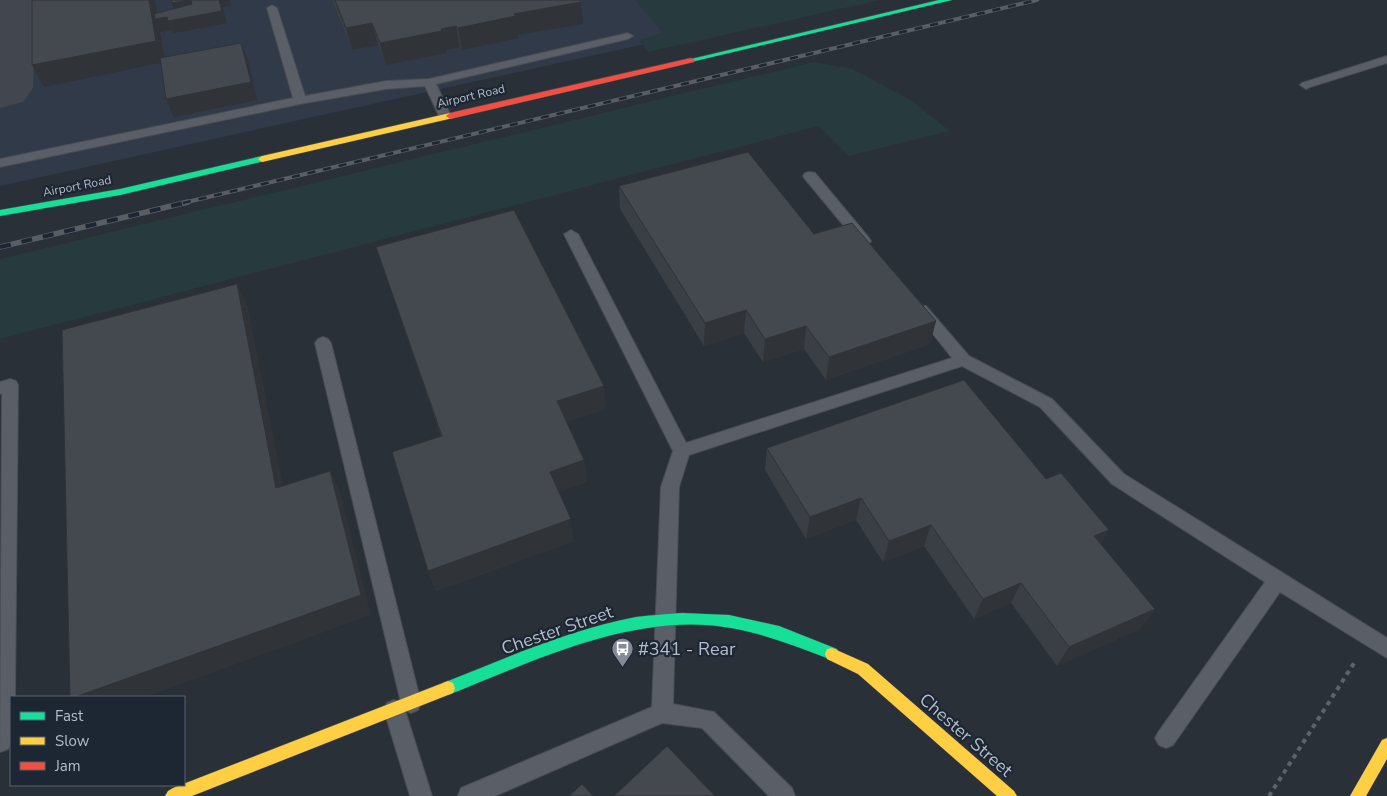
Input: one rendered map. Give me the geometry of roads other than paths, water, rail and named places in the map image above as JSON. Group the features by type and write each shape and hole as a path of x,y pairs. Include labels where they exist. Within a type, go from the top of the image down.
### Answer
{"street":[{"name":"Airport Road","path":"0,213 120,192 948,0"},
{"name":"Chester Street","path":"173,796 574,639 618,626 666,618 708,618 755,625 797,636 833,652 863,669 1009,796"},
{"path":"1358,796 1387,745"}],"lane":[{"path":"272,8 300,100"},
{"path":"0,163 300,100 386,85 429,82 628,36"},
{"path":"1306,84 1387,59"},
{"path":"429,82 445,116"},
{"path":"810,176 874,252"},
{"path":"571,234 682,451 670,487 662,713"},
{"path":"912,298 963,360 1046,403 1118,479 1387,649"},
{"path":"323,343 421,796"},
{"path":"682,451 963,360"},
{"path":"0,388 10,385 4,734 0,742"},
{"path":"1166,738 1277,581"},
{"path":"469,796 662,713 707,719 784,796"}],"railway":[{"path":"183,203 1037,0"},
{"path":"0,247 188,202"}],"place":[{"name":"#341 - Rear","path":"622,668"}]}
